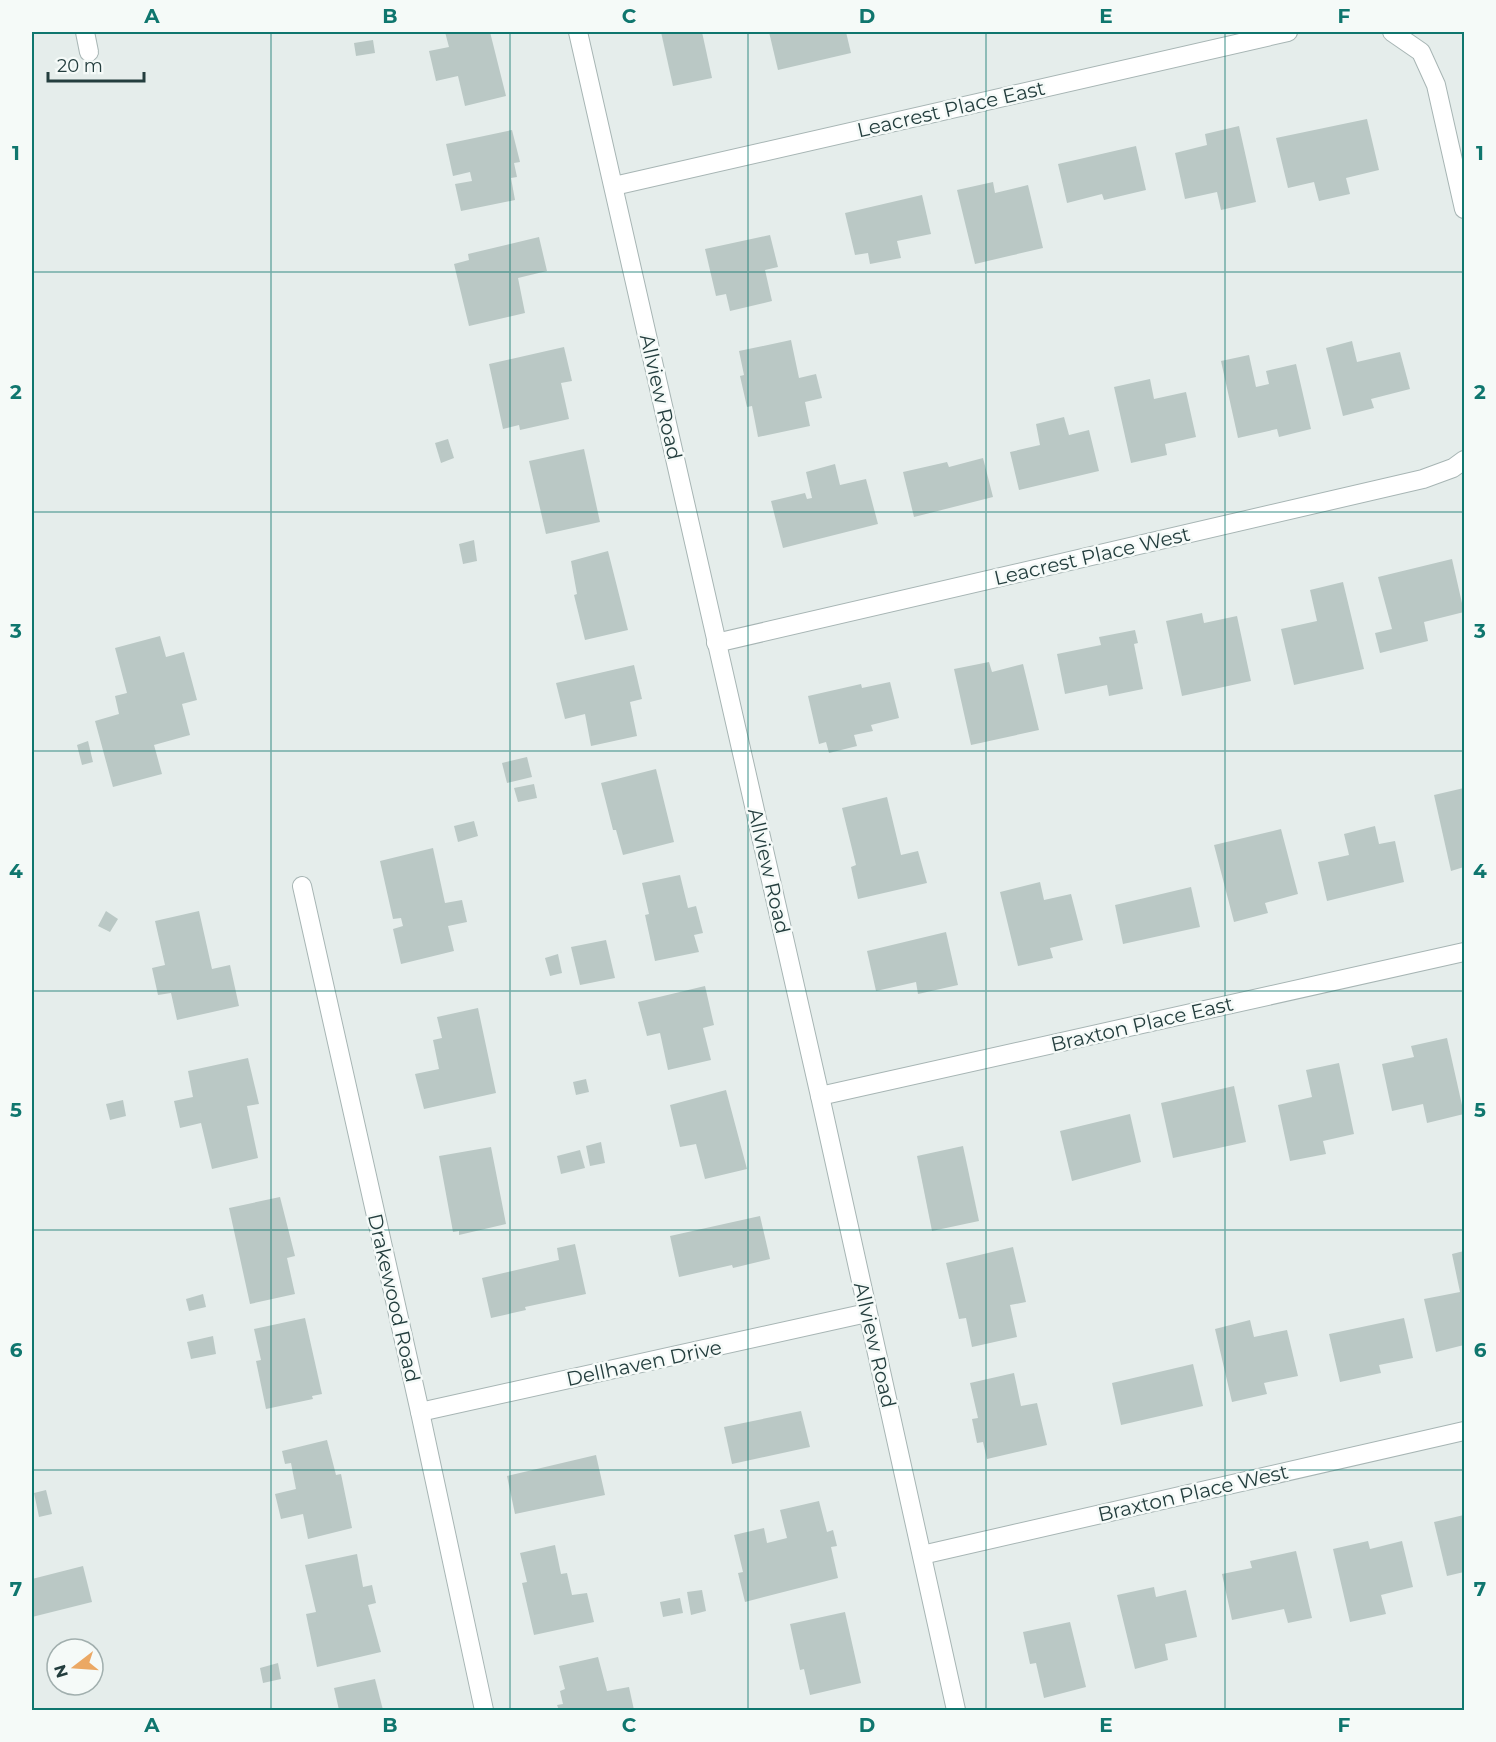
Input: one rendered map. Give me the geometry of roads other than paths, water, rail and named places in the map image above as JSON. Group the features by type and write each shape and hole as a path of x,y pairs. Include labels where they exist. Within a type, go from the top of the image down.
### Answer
{"street":[{"path":"85,32 89,52"},
{"name":"Allview Road","path":"578,32 820,1096 956,1710"},
{"name":"Leacrest Place East","path":"614,186 1288,32"},
{"path":"1392,32 1421,52 1436,84 1464,208"},
{"name":"Leacrest Place West","path":"716,643 1423,479 1453,468 1464,460"},
{"name":"Drakewood Road","path":"302,886 484,1710"},
{"name":"Braxton Place East","path":"820,1096 1464,952"},
{"name":"Dellhaven Drive","path":"420,1412 867,1313"},
{"name":"Braxton Place West","path":"922,1555 1464,1431"}]}
